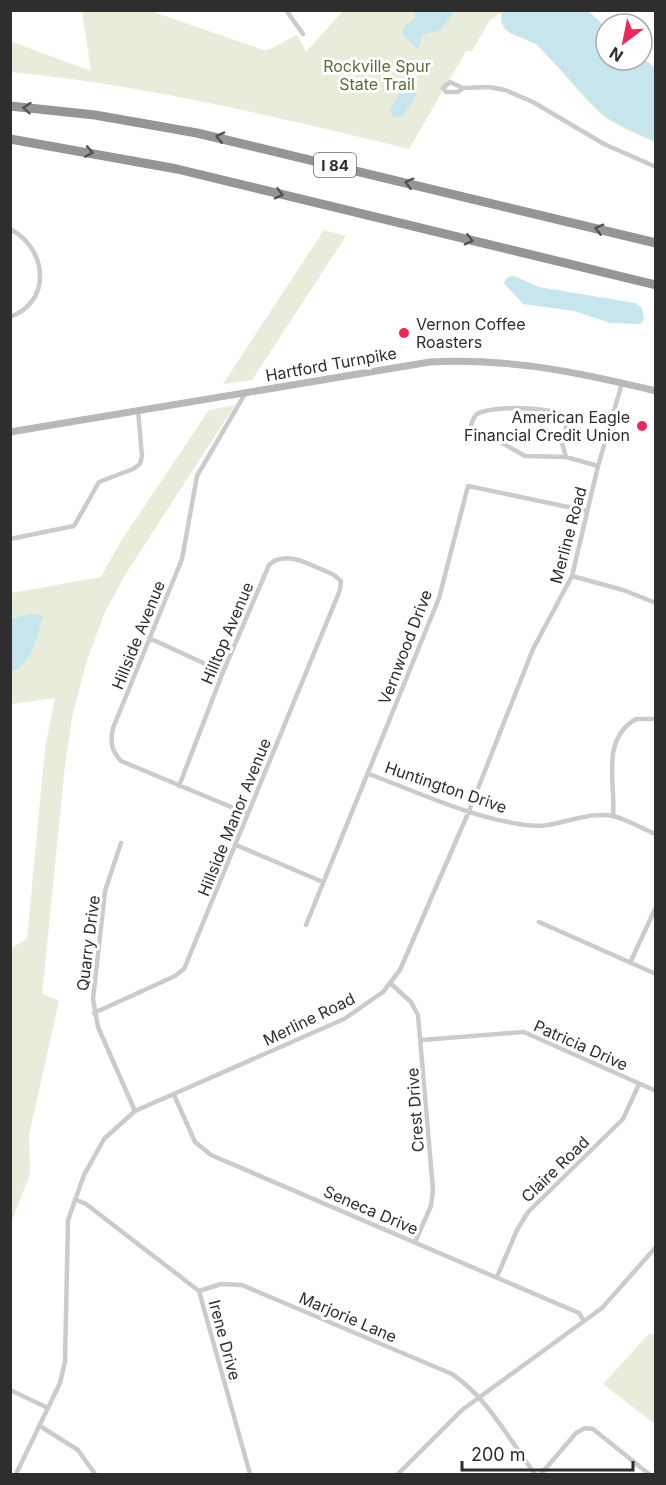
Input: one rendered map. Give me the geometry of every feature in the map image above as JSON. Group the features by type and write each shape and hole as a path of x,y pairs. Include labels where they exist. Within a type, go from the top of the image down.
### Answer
{"highway":[{"name":"I 84","path":"10,106 96,115 208,135 656,243"},
{"name":"I 84","path":"10,139 186,171 656,285"}],"main road":[{"name":"Hartford Turnpike","path":"10,432 377,369 443,361 539,365 656,391"}],"street":[{"path":"286,10 303,34"},
{"path":"463,88 489,87 524,98 604,144 656,167"},
{"path":"10,229 21,234 34,248 40,263 42,280 34,300 20,313 10,317"},
{"name":"Merline Road","path":"16,1474 60,1383 64,1362 68,1220 75,1199 104,1139 135,1111 344,1020 363,1008 390,983 400,970 469,811 533,649 572,576 598,466 622,383"},
{"name":"Hillside Avenue","path":"246,392 197,476 185,552 113,728 110,741 115,754 121,760 248,814"},
{"path":"10,539 74,526 99,482 133,470 140,464 142,456 138,410"},
{"path":"566,457 562,443 568,419 555,411 484,411 476,415 472,421 471,426 476,432 525,456 566,457 598,466"},
{"name":"Vernwood Drive","path":"306,925 439,598 468,486 587,511"},
{"name":"Hilltop Avenue","path":"179,786 223,672 269,565 276,558 286,556 341,580"},
{"path":"572,576 623,590 656,603"},
{"name":"Hillside Manor Avenue","path":"94,1013 175,976 184,969 340,590 341,580"},
{"path":"150,638 223,672"},
{"path":"612,816 612,749 619,733 636,719 656,718"},
{"name":"Huntington Drive","path":"369,774 469,811 528,826 552,825 584,817 612,816 656,834"},
{"name":"Quarry Drive","path":"121,843 105,891 93,999 98,1027 135,1111"},
{"path":"236,845 323,882"},
{"path":"630,963 656,907"},
{"path":"539,922 656,974"},
{"name":"Crest Drive","path":"390,983 416,1009 422,1040 433,1190 431,1206 415,1242"},
{"name":"Patricia Drive","path":"422,1040 524,1032 656,1091"},
{"name":"Claire Road","path":"497,1277 521,1221 622,1119 639,1084"},
{"name":"Seneca Drive","path":"174,1095 195,1142 204,1151 579,1312 584,1321"},
{"name":"Irene Drive","path":"75,1199 86,1204 199,1291 250,1474"},
{"path":"398,1474 462,1410 602,1308 656,1247"},
{"name":"Marjorie Lane","path":"199,1291 221,1284 242,1286 452,1374 466,1384 479,1399 535,1474"},
{"path":"10,1390 48,1408"},
{"path":"40,1426 78,1449 95,1474"},
{"path":"541,1474 576,1433 585,1428 592,1429 649,1474"}],"green space":[{"name":"Rockville Spur State Trail","path":"82,11 151,11 266,51 297,35 306,52 343,11 588,11 594,16 594,72 654,72 655,68 655,142 623,128 595,109 535,43 503,27 501,13 490,20 472,51 466,51 409,149 211,103 112,85 11,72 10,41 91,71"},
{"path":"324,230 346,236 252,380 223,384"},
{"path":"235,405 125,575 105,612 87,660 72,717 65,765 42,994 59,1001 29,1135 30,1174 11,1223 11,948 27,939 45,748 55,698 11,704 11,593 101,577 121,541 209,410"},
{"path":"650,1333 655,1336 655,1424 603,1384"}],"water":[{"path":"413,11 455,11 440,30 422,35 418,50 403,35 404,27 416,18"},
{"path":"503,11 588,11 594,16 594,72 654,72 655,68 655,142 605,117 536,44 510,33 501,21"},
{"path":"404,85 408,85 417,94 403,116 393,117 390,110"},
{"path":"514,276 539,287 635,303 642,308 644,320 640,324 610,323 574,311 523,304 504,283 508,277"},
{"path":"31,614 43,616 36,640 24,663 11,671 11,619"}],"place":[{"name":"Vernon Coffee Roasters","path":"404,333"},
{"name":"American Eagle Financial Credit Union","path":"642,426"}]}
